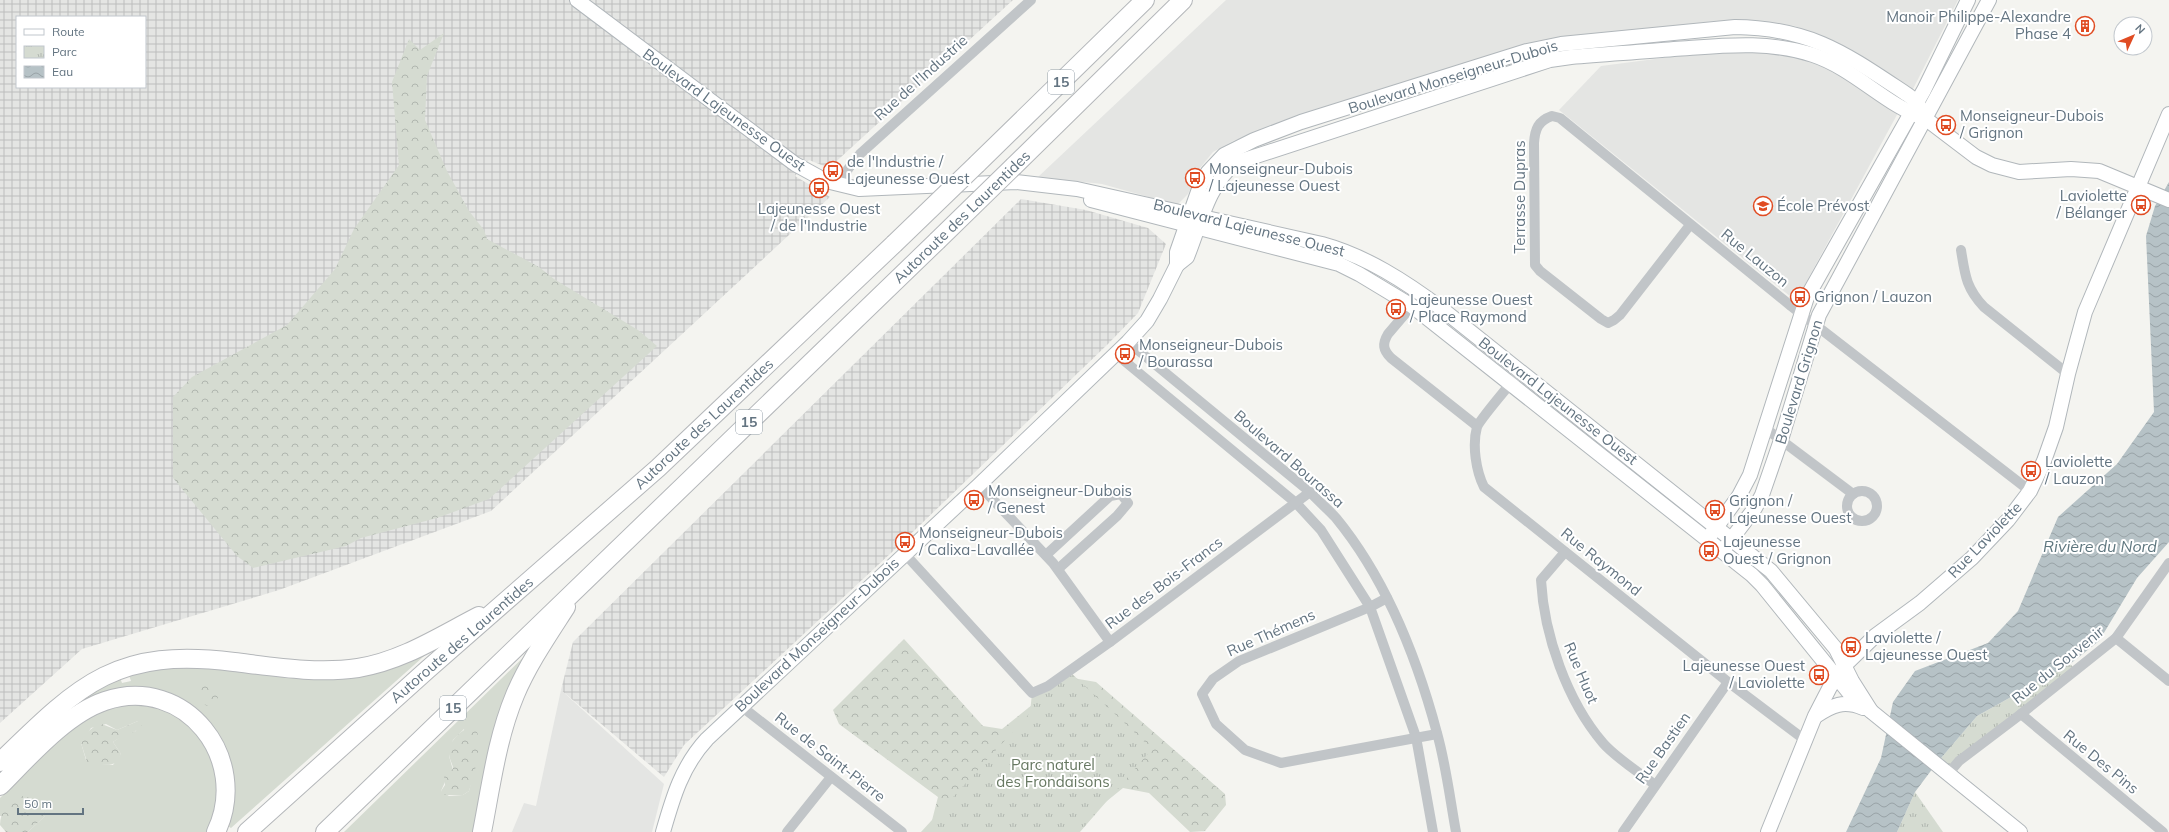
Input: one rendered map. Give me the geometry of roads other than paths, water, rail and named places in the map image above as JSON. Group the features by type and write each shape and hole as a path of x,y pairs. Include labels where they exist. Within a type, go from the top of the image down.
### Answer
{"highway":[{"name":"Autoroute des Laurentides","path":"247,832 427,670 686,442 894,244 1145,0"},
{"name":"Autoroute des Laurentides","path":"325,832 580,584 937,241 1182,0"},
{"path":"482,832 500,741 513,700 529,666 580,584"},
{"path":"0,762 69,698 94,682 132,665 157,660 182,658 307,670 358,668 384,662 409,652 506,602"},
{"path":"0,786 69,721 90,707 117,697 133,696 148,698 171,704 186,712 204,728 216,748 222,762 226,786 224,809 216,832"}],"street":[{"name":"Boulevard Lajeunesse Ouest","path":"576,0 795,164 813,175 840,186 870,189 1016,182 1053,187 1101,203 1339,248 1359,257 1422,294 1717,526 1771,571 1836,649 1852,681 1875,715"},
{"name":"Rue de l'Industrie","path":"840,186 848,169 860,154 1031,0"},
{"name":"Boulevard Grignon","path":"1707,540 1745,486 1765,428 1800,313 1807,297 1913,107 1968,0"},
{"name":"Boulevard Grignon","path":"1722,552 1755,508 1762,495 1781,440 1819,315 1989,0"},
{"name":"Boulevard Monseigneur-Dubois","path":"663,832 678,782 692,756 741,706 980,485 1116,354 1147,321 1177,265 1187,257 1194,221 1216,183 1225,171 1235,163 1522,68 1571,56 1727,45 1768,45 1813,55 1836,65 1913,107 1926,119 1976,157 2005,169 2036,173 2086,169 2110,175 2169,200"},
{"name":"Rue Laviolette","path":"1768,832 1815,716 1837,676 1845,665 1874,636 1920,603 1972,558 2008,520 2030,491 2044,461 2056,427 2068,374 2086,312 2169,114"},
{"name":"Terrasse Dupras","path":"1560,118 1552,116 1545,119 1539,123 1535,131 1534,256 1535,265 1540,271 1600,319 1608,323 1620,315 1690,225"},
{"name":"Rue Lauzon","path":"1560,118 1800,313 2030,491"},
{"name":"Boulevard Lajeunesse Ouest","path":"1194,221 1339,264 1359,274 1412,306 1762,585 1851,695 2020,832"},
{"path":"1961,250 1966,280 1973,295 1995,316 2068,374"},
{"path":"1422,294 1384,340 1386,353 1477,426 1521,371"},
{"name":"Boulevard Bourassa","path":"1128,342 1310,492 1335,517 1355,545 1387,598 1414,662 1437,734 1456,832"},
{"name":"Boulevard Bourassa","path":"1116,354 1296,503 1321,530 1370,607 1416,737 1433,832"},
{"name":"Rue Raymond","path":"1477,426 1477,473 1484,487 1728,682 1805,740"},
{"path":"1765,428 1853,494"},
{"path":"980,485 1058,569 1110,642"},
{"name":"Rue des Bois-Francs","path":"904,554 1032,693 1048,686 1110,642 1310,492"},
{"path":"1046,555 1110,496 1121,494 1128,503 1117,516 1058,569"},
{"name":"Rue Huot","path":"1564,552 1541,580 1542,596 1553,645 1578,709 1604,744 1655,785"},
{"name":"Rue du Souvenir","path":"1948,774 1959,761 2021,714 2116,638 2169,563"},
{"name":"Rue Thémens","path":"1387,598 1370,607 1239,661 1213,679 1202,694 1216,724 1245,750 1281,763 1437,734"},
{"path":"2116,638 2169,681"},
{"name":"Rue Bastien","path":"1623,832 1728,682"},
{"path":"1815,716 1827,708 1842,703 1853,704 1875,715"},
{"name":"Rue de Saint-Pierre","path":"741,706 902,832"},
{"name":"Rue Des Pins","path":"2021,714 2163,832"},
{"path":"787,832 831,777"}],"water":[{"name":"Rivière du Nord","path":"2169,182 2169,542 2137,578 2099,641 2070,664 1977,716 1936,764 1915,792 1897,832 1846,832 1881,758 1893,702 1915,671 1988,643 2018,611 2058,517 2117,464 2154,412 2146,236 2155,206"}],"place":[{"name":"Manoir Philippe-Alexandre Phase 4","path":"2085,26"},
{"name":"Monseigneur-Dubois / Grignon","path":"1946,125"},
{"name":"de l'Industrie / Lajeunesse Ouest","path":"833,171"},
{"name":"Monseigneur-Dubois / Lajeunesse Ouest","path":"1195,178"},
{"name":"Lajeunesse Ouest / de l'Industrie","path":"819,188"},
{"name":"Laviolette / Bélanger","path":"2141,205"},
{"name":"École Prévost","path":"1763,206"},
{"name":"Grignon / Lauzon","path":"1800,297"},
{"name":"Lajeunesse Ouest / Place Raymond","path":"1396,309"},
{"name":"Monseigneur-Dubois / Bourassa","path":"1125,354"},
{"name":"Laviolette / Lauzon","path":"2031,471"},
{"name":"Monseigneur-Dubois / Genest","path":"974,500"},
{"name":"Grignon / Lajeunesse Ouest","path":"1715,510"},
{"name":"Monseigneur-Dubois / Calixa-Lavallée","path":"905,542"},
{"name":"Lajeunesse Ouest / Grignon","path":"1709,551"},
{"name":"Laviolette / Lajeunesse Ouest","path":"1851,647"},
{"name":"Lajeunesse Ouest / Laviolette","path":"1819,675"}],"park label":[{"name":"Parc naturel des Frondaisons","path":"1053,774"}]}
